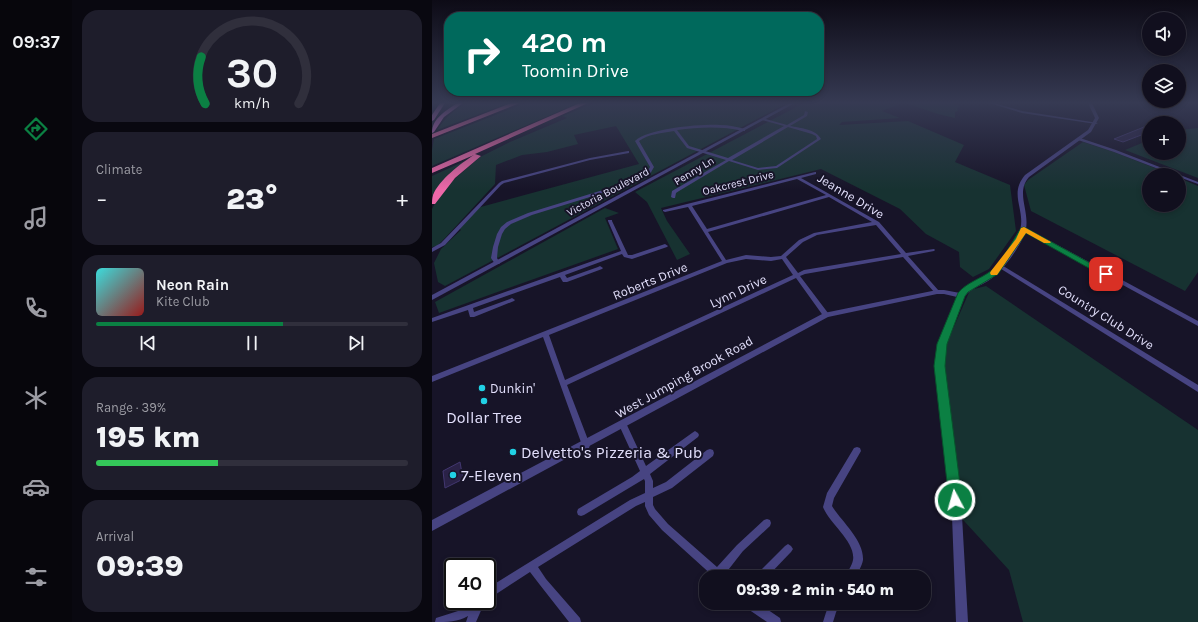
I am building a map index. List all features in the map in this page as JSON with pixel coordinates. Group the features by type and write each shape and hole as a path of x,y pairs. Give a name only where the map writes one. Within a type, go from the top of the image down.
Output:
{"highway":[{"path":"432,136 442,132"},
{"path":"432,171 520,132"},
{"path":"432,202 447,182 466,164 522,132"}],"street":[{"path":"497,263 494,258 494,252 503,228 518,219 605,191 650,172 652,167 637,140 644,136 665,132"},
{"path":"677,132 688,147 758,169 772,169 780,166 819,139 817,135 812,132"},
{"name":"Victoria Boulevard","path":"432,298 740,132"},
{"name":"Penny Ln","path":"673,197 674,192 677,190 778,132"},
{"path":"962,622 957,516 940,366 942,344 961,296 965,290 986,279 1000,266 1024,229 1024,211 1019,190 1021,182 1090,132"},
{"path":"1080,139 1113,149 1198,182"},
{"path":"432,250 443,244 500,184 589,160 628,152"},
{"name":"Oakcrest Drive","path":"665,211 815,173"},
{"name":"Jeanne Drive","path":"797,177 877,223 937,292"},
{"path":"705,230 829,196"},
{"path":"689,205 725,262"},
{"path":"610,220 626,256 629,257 665,246"},
{"path":"826,315 783,257 801,241 816,234 877,223"},
{"path":"1024,229 1198,324"},
{"name":"Lynn Drive","path":"563,384 808,271 932,250"},
{"path":"432,320 623,252"},
{"name":"Roberts Drive","path":"432,379 725,262 746,257 771,259 783,257"},
{"name":"Country Club Drive","path":"1000,266 1198,390"},
{"path":"562,274 565,281 600,268"},
{"name":"West Jumping Brook Road","path":"432,526 826,315 937,292 961,296"},
{"path":"470,306 472,315 512,300"},
{"path":"545,334 586,444"},
{"path":"623,425 649,482 649,506 656,518 713,570"},
{"path":"581,512 645,472 695,435"},
{"path":"854,570 858,561 856,549 852,540 833,518 827,507 830,496 857,451"},
{"path":"496,588 649,495 669,485 710,453"},
{"path":"724,570 740,548 767,523"},
{"path":"767,570 788,549"},
{"path":"532,566 543,582 576,622"},
{"path":"440,622 461,615 469,610"},
{"path":"471,622 477,610"},
{"path":"758,610 769,620"},
{"path":"828,622 832,610"}],"green space":[{"path":"452,132 511,132 432,166 434,139"},
{"path":"534,132 588,132 574,135 578,144 547,152 522,155 496,165 495,184 437,246 432,247 432,209 437,199 451,182 480,157"},
{"path":"620,132 733,132 445,286 438,282 434,263 441,249 461,230 459,228 477,208 639,164"},
{"path":"749,132 934,132 964,145 955,162 1010,185 1016,231 989,269 973,277 960,267 959,252 926,234 900,209 821,169 661,208 667,221 690,254 677,260 647,202 635,192"},
{"path":"1186,132 1198,132 1198,178 1186,173 1186,168 1172,168 1151,160 1186,160"},
{"path":"1083,142 1155,168 1142,168 1142,212 1186,212 1186,181 1198,186 1198,272 1185,291 1031,211 1024,185 1028,180"},
{"path":"1142,143 1142,157 1125,150"},
{"path":"467,160 448,175 432,196 432,176"},
{"path":"605,208 619,213 605,218 618,249 439,313 435,302"},
{"path":"986,286 1198,430 1198,622 1023,622 1009,570 954,510 940,359 970,290"}],"building":[{"path":"1131,132 1142,132 1142,135 1123,142 1114,139"},
{"name":"7-Eleven","path":"460,462 463,479 445,488 443,471"}],"slow traffic":[{"path":"994,273 1019,239 1024,229 1047,242"}],"place":[{"name":"Dunkin'","path":"482,388"},
{"name":"Dollar Tree","path":"484,401"},
{"name":"Delvetto's Pizzeria & Pub","path":"513,452"},
{"name":"7-Eleven","path":"453,475"}],"route":[{"path":"955,500 942,393 940,353 946,331 965,290 986,279 995,272 1019,239 1024,229 1106,274"}]}
